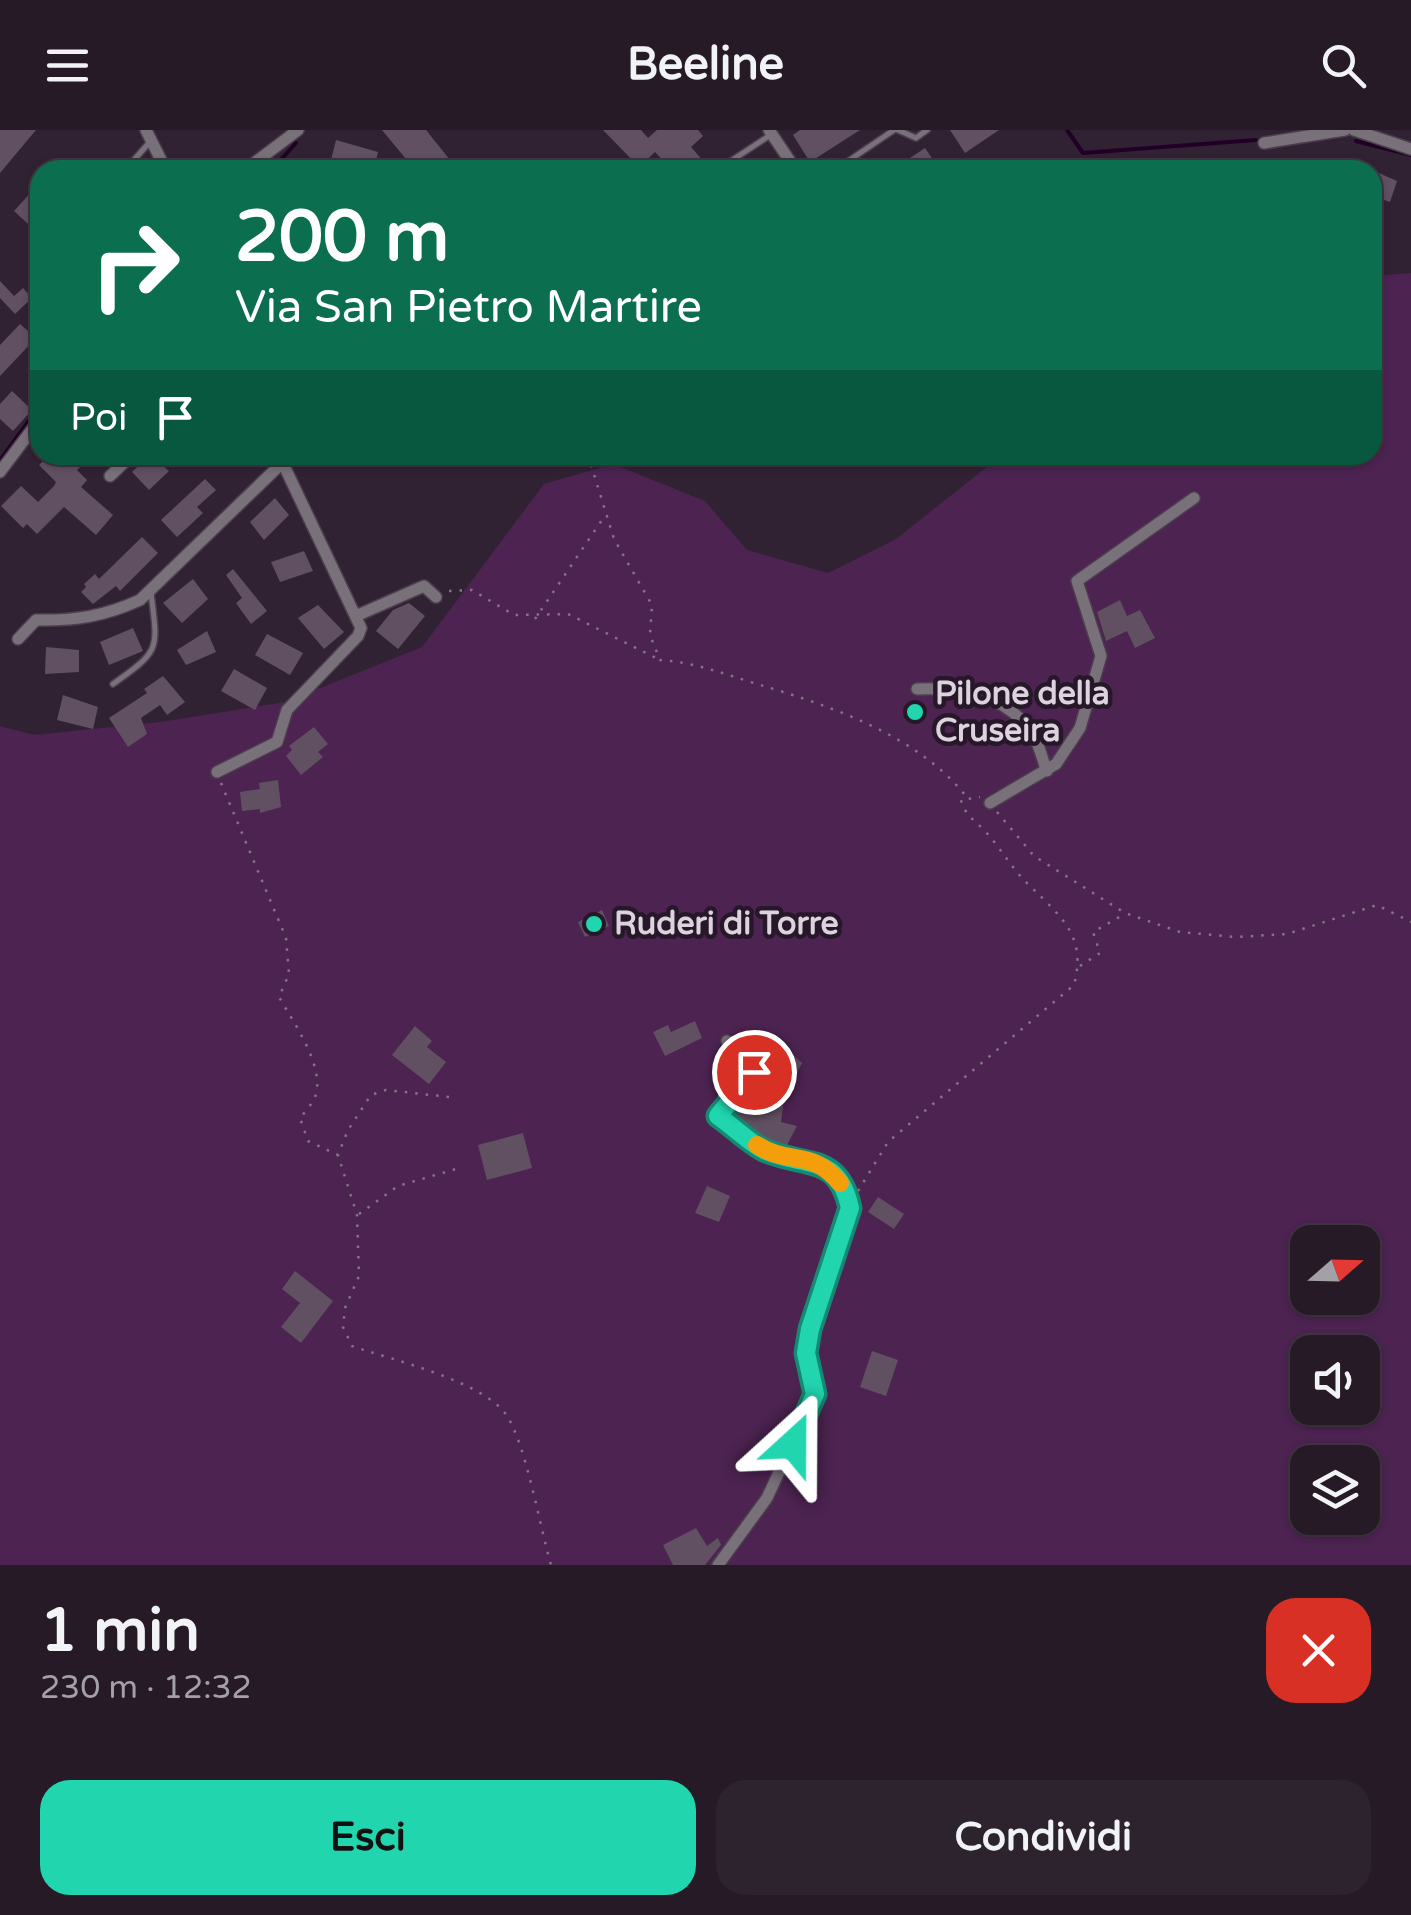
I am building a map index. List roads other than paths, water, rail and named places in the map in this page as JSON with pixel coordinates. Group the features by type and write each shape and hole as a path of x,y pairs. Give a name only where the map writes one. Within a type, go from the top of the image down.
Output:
{"street":[{"path":"259,160 298,130"},
{"path":"1264,144 1345,130"},
{"path":"1354,130 1411,149"},
{"path":"770,132 789,160"},
{"path":"149,136 161,160"},
{"path":"0,472 30,433"},
{"path":"110,476 122,465"},
{"path":"18,639 36,620 76,621 111,613 140,600 274,465"},
{"path":"217,772 277,742 287,710 358,636 358,616 283,465"},
{"path":"990,803 1056,764 1080,728 1101,656 1077,581 1194,498"},
{"path":"358,616 424,586 436,597"},
{"path":"917,688 955,687 992,697 1032,733 1047,770"},
{"path":"718,1565 767,1498 815,1394 806,1353 810,1329 850,1208 846,1190 816,1160 761,1149 718,1116 754,1072 727,1041"}],"lane":[{"path":"850,160 896,130 916,138 928,130"},
{"path":"731,160 770,132"},
{"path":"131,160 149,136"},
{"path":"113,684 154,650 151,590"}],"waterway":[{"path":"1067,130 1083,153 1256,140"},
{"path":"1356,141 1411,155"},
{"path":"281,160 296,143"},
{"path":"0,460 30,420"}],"place":[{"name":"Pilone della Cruseira","path":"915,712"},
{"name":"Ruderi di Torre","path":"594,924"}]}
